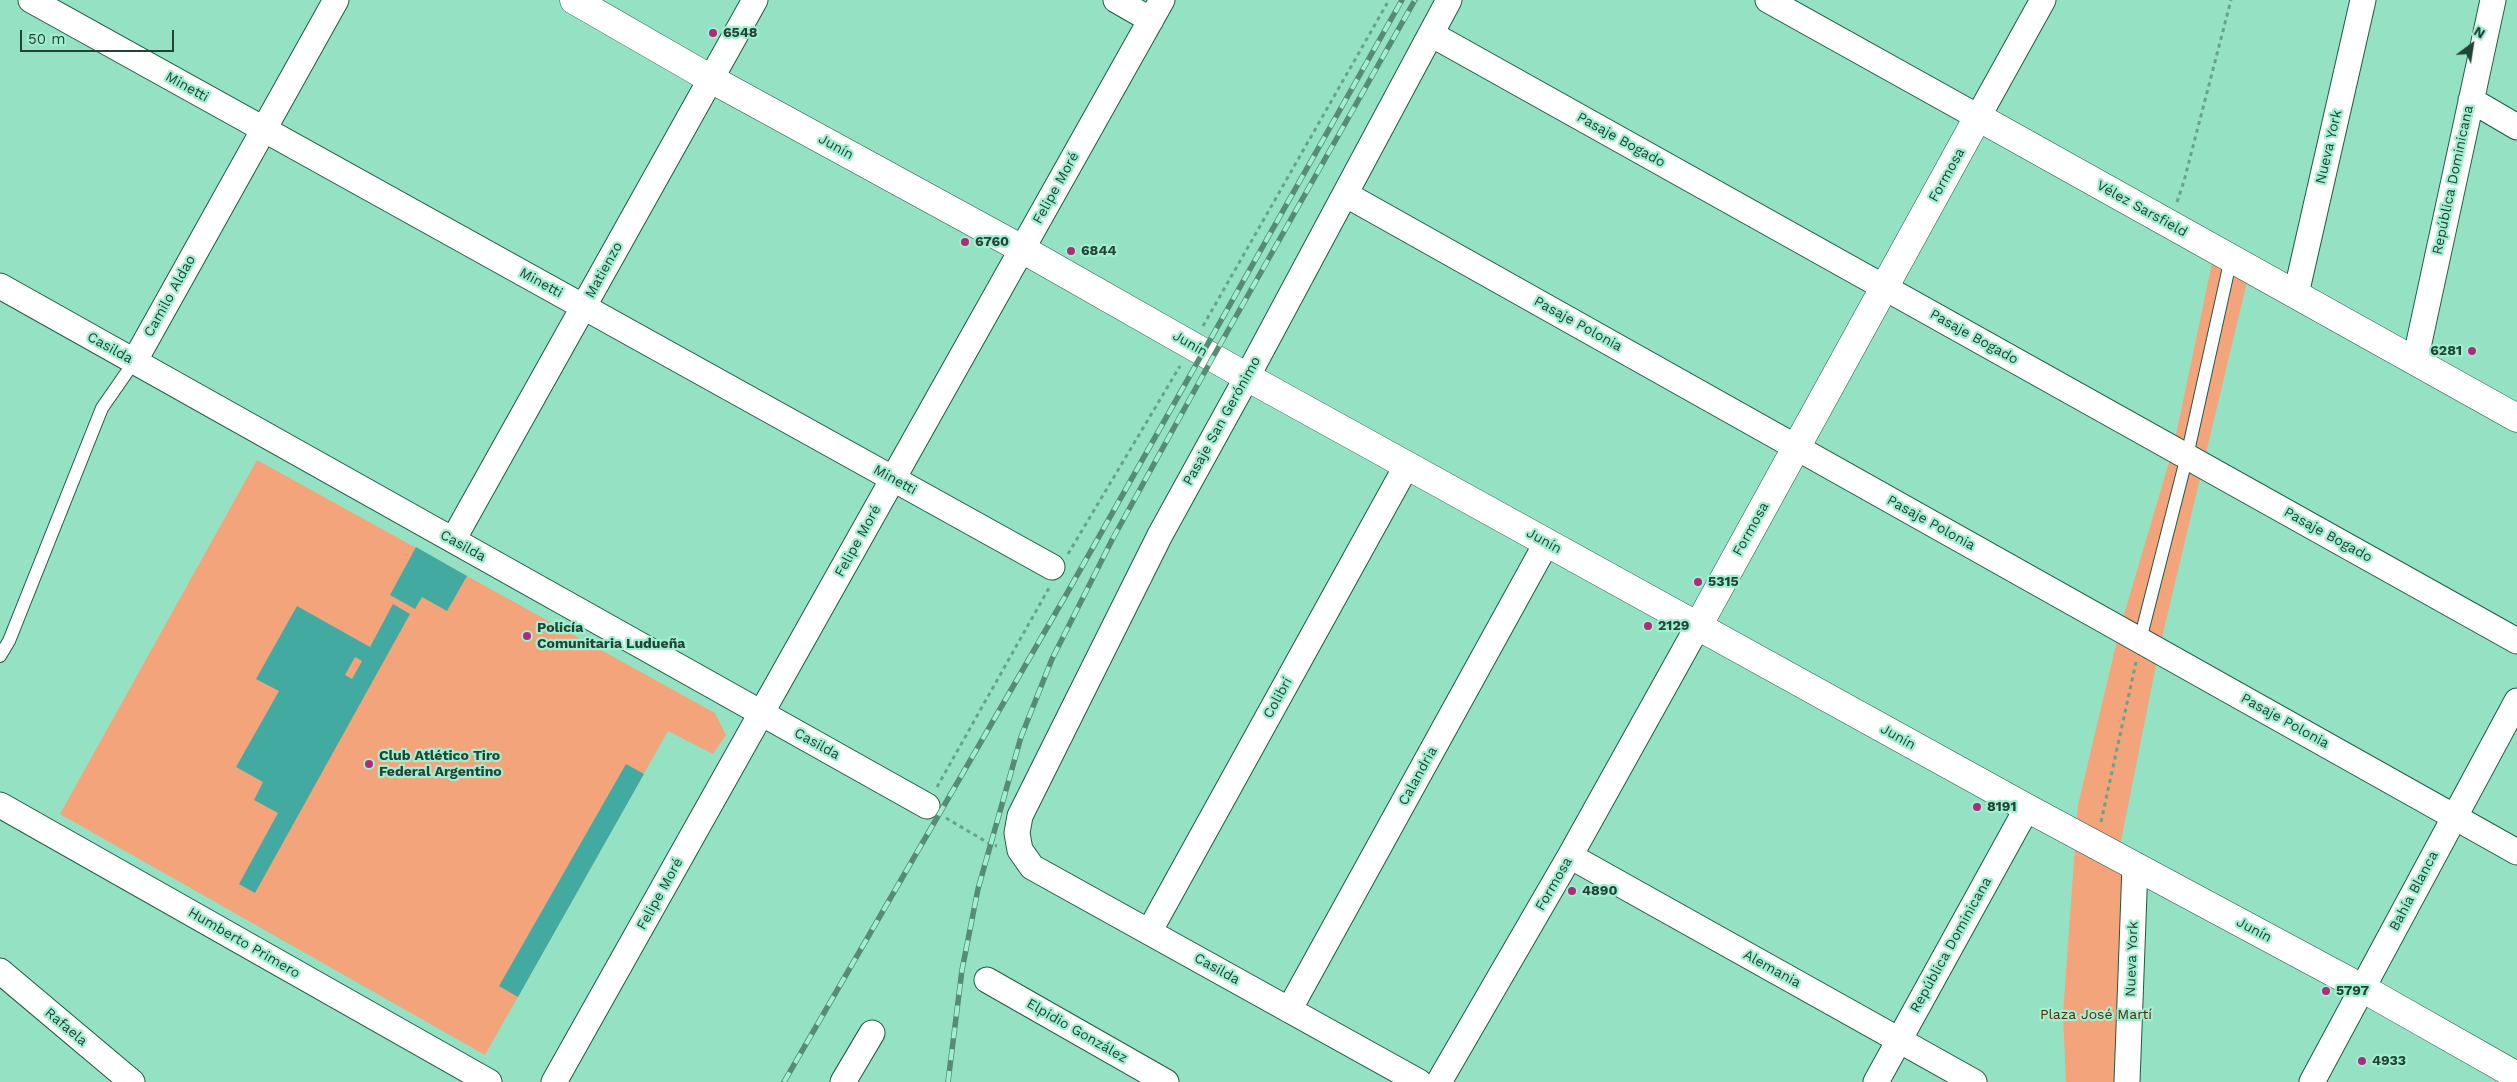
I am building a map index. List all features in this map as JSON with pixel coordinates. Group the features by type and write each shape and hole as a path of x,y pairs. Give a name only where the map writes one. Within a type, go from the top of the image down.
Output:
{"main road":[{"name":"Junín","path":"574,0 711,79 1022,249 1247,377 2027,808 2362,988 2517,1076"},
{"name":"Vélez Sarsfield","path":"1978,117 2517,418"},
{"name":"Formosa","path":"1698,626 1978,117"}],"street":[{"name":"Minetti","path":"31,0 583,306 1055,571"},
{"name":"Camilo Aldao","path":"134,362 336,0"},
{"name":"Matienzo","path":"453,540 755,0"},
{"path":"1116,0 1156,10"},
{"name":"Pasaje San Gerónimo","path":"1020,850 1017,833 1020,816 1160,535 1449,0"},
{"name":"Vélez Sarsfield","path":"1768,0 1978,117"},
{"name":"Formosa","path":"1978,117 2043,0"},
{"name":"Nueva York","path":"2296,294 2363,0"},
{"name":"República Dominicana","path":"2415,361 2493,0"},
{"name":"Felipe Moré","path":"554,1082 1156,10"},
{"name":"Pasaje Bogado","path":"1431,34 2517,640"},
{"path":"2471,100 2517,127"},
{"name":"Pasaje Polonia","path":"1345,194 2517,852"},
{"name":"Casilda","path":"0,286 927,806"},
{"name":"Colibrí","path":"1149,932 1407,465"},
{"name":"Calandria","path":"1289,1010 1547,542"},
{"name":"Formosa","path":"1439,1082 1570,856 1698,626"},
{"name":"Bahía Blanca","path":"2312,1082 2517,700"},
{"name":"Humberto Primero","path":"0,805 489,1082"},
{"name":"República Dominicana","path":"1876,1082 2027,808"},
{"name":"Casilda","path":"1020,850 1032,867 1419,1082"},
{"name":"Alemania","path":"1570,856 1974,1082"},
{"name":"Nueva York","path":"2127,1082 2135,866"},
{"name":"Rafaela","path":"0,971 132,1082"},
{"name":"Elpidio González","path":"987,980 1166,1082"},
{"path":"843,1082 872,1033"}],"lane":[{"path":"2140,640 2187,456 2231,258"},
{"name":"Camilo Aldao","path":"0,656 9,641 102,408 134,362"}],"path":[{"path":"1020,850 990,844 927,806 1055,571 1192,345 1389,0"},
{"path":"2169,224 2184,181 2231,0"},
{"path":"2096,844 2140,640"}],"green space":[{"name":"Plaza José Martí","path":"2215,249 2250,269 2159,650 2118,856 2135,866 2127,1082 2066,1082 2063,1015 2078,805 2120,628 2173,449"},
{"name":"Club Atlético Tiro Federal Argentino","path":"257,460 715,713 726,735 713,754 668,731 485,1055 60,814"}],"building":[{"path":"416,547 467,576 447,611 422,597 415,609 390,595"},
{"path":"393,604 410,614 255,893 239,884 278,813 254,800 263,782 236,767 279,691 256,679 297,606 370,647","holes":["355,657 362,661 352,679 345,675"]},
{"path":"626,764 644,774 518,997 499,986"}],"railway":[{"path":"784,1082 1066,595 1402,0"},
{"path":"948,1082 962,970 978,889 1021,737 1052,659 1112,540 1415,0"}],"place":[{"name":"6548","path":"713,33"},
{"name":"6760","path":"965,242"},
{"name":"6844","path":"1071,251"},
{"name":"6281","path":"2472,351"},
{"name":"5315","path":"1698,582"},
{"name":"2129","path":"1648,626"},
{"name":"Policía Comunitaria Ludueña","path":"527,636"},
{"name":"Club Atlético Tiro Federal Argentino","path":"369,764"},
{"name":"8191","path":"1977,807"},
{"name":"4890","path":"1572,891"},
{"name":"5797","path":"2326,991"},
{"name":"4933","path":"2362,1061"}]}
